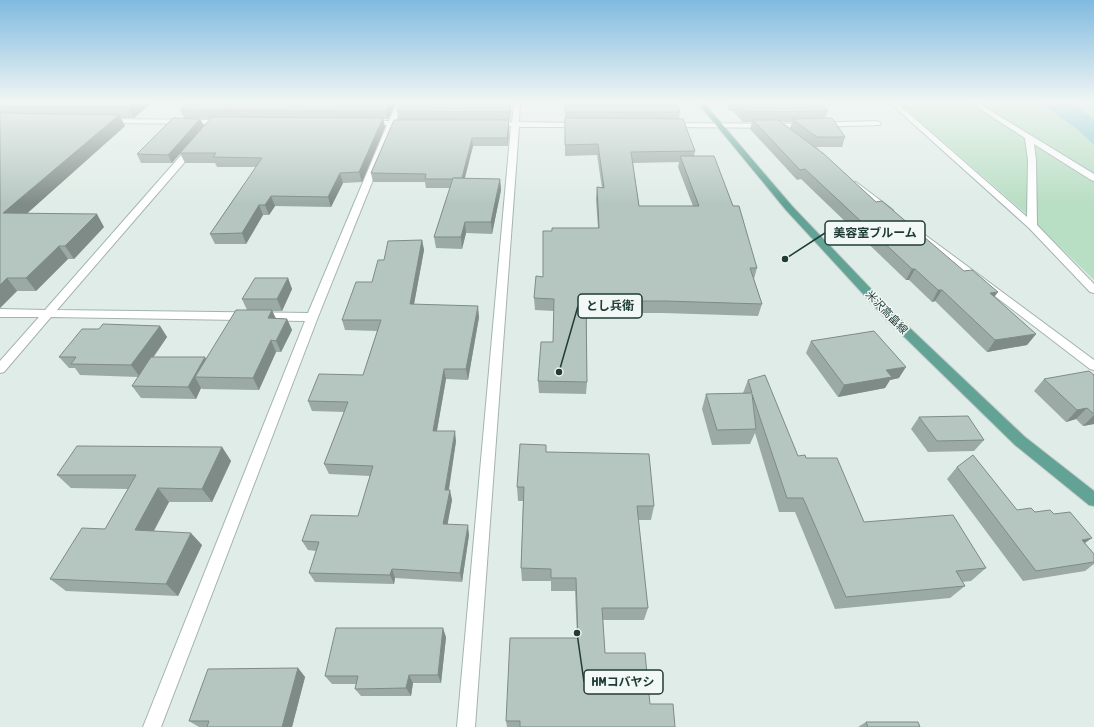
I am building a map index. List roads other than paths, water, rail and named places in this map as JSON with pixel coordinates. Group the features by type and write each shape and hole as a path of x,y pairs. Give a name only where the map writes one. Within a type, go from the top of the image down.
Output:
{"main road":[{"name":"米沢高畠線","path":"728,137 789,208 891,316 1020,441 1094,500"}],"street":[{"path":"0,369 201,137"},
{"path":"152,727 312,317 384,137"},
{"path":"466,727 514,137"},
{"path":"932,137 1032,226 1094,290"},
{"path":"1029,137 1032,160 1032,226"},
{"path":"1029,137 1094,178"},
{"path":"846,178 896,216"},
{"path":"914,230 1094,366"},
{"path":"0,313 312,317"}],"water":[{"path":"1085,137 1094,137 1094,145"}],"place":[{"name":"美容室ブルーム","path":"785,259"},
{"name":"とし兵衛","path":"559,372"},
{"name":"HMコバヤシ","path":"577,633"}]}
